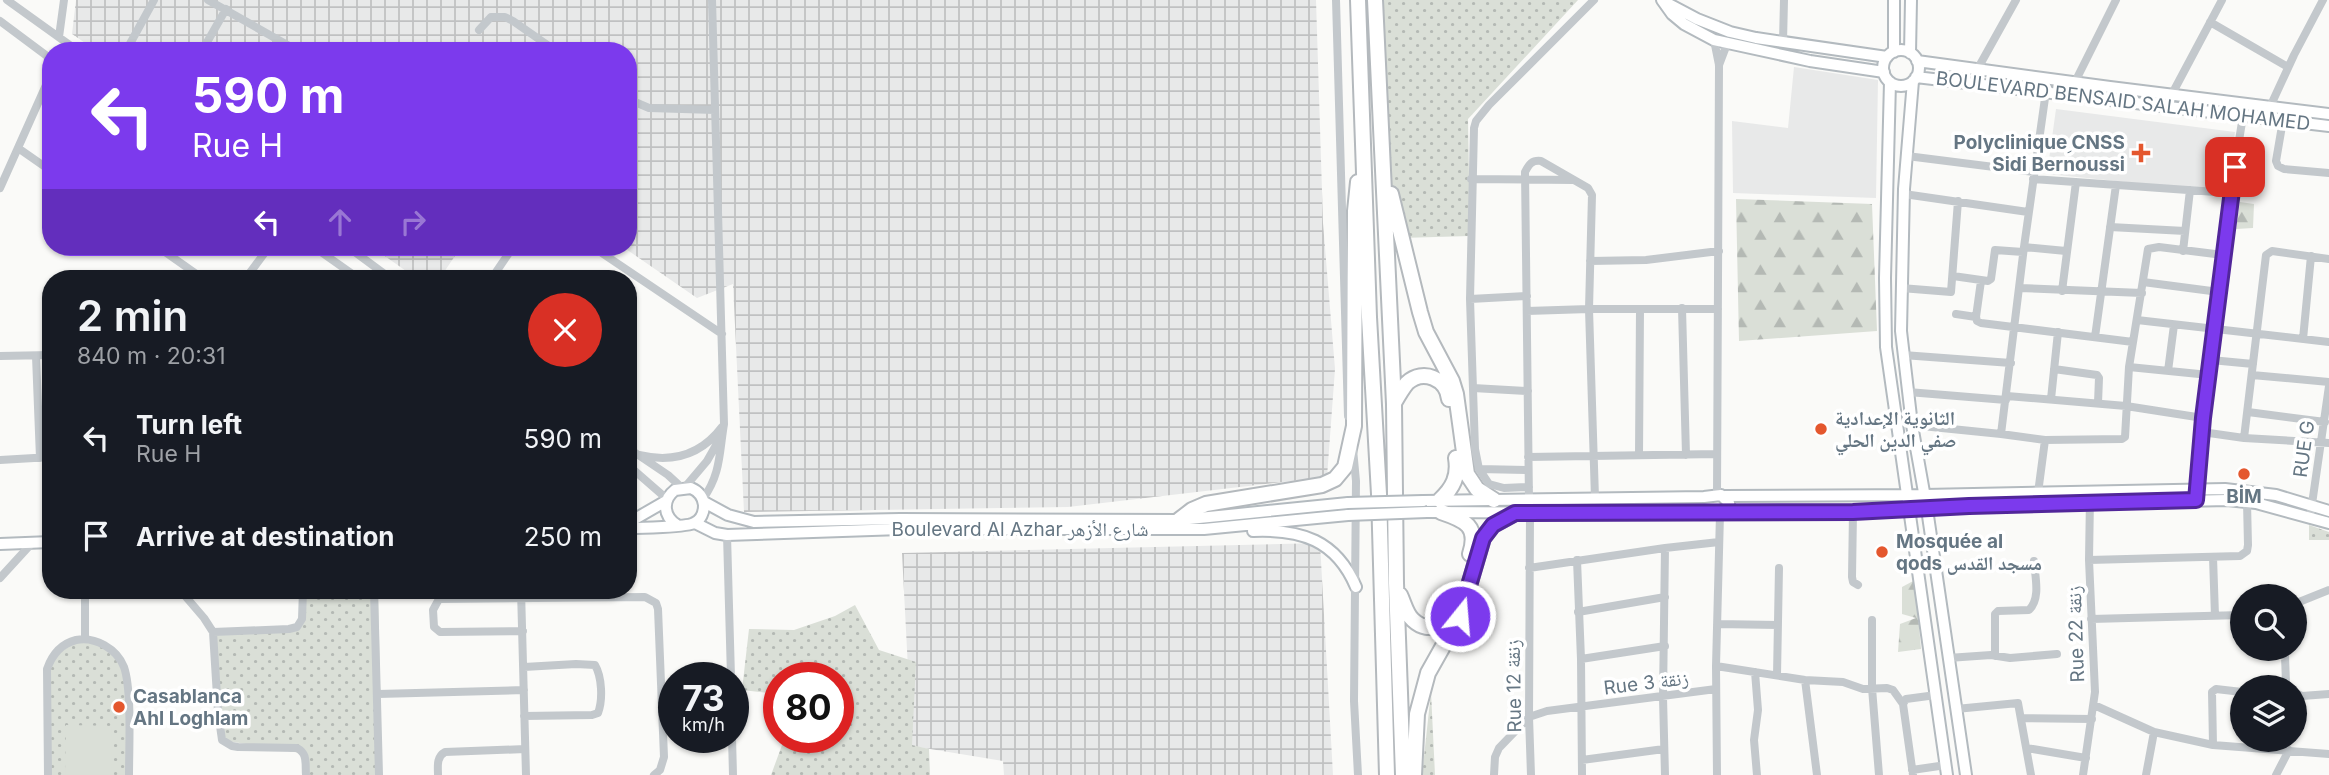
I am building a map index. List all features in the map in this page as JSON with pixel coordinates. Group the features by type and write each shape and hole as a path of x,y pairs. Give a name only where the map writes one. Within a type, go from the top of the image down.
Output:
{"highway":[{"path":"1358,0 1387,775"},
{"path":"1375,0 1394,404 1396,583 1403,775"},
{"path":"1377,43 1392,197 1420,312 1426,332 1456,394 1467,474 1494,506"},
{"path":"1179,520 1206,504 1322,485 1339,475 1345,467 1352,442 1355,414 1355,211 1364,150"},
{"path":"1394,404 1408,382 1417,377 1436,378 1449,392 1457,466 1453,485 1433,506 1464,521 1473,533 1473,545 1451,616 1443,624 1432,627 1421,625 1412,619 1396,583"},
{"path":"1414,775 1417,714 1428,673 1460,616 1483,538 1493,525 1522,513"}],"main road":[{"path":"1662,0 1697,19 1730,32 1783,42 1891,55 1902,51 1914,57"},
{"path":"1662,0 1684,24 1714,40 1887,77 1901,86 1914,79"},
{"path":"1894,0 1887,77 1885,335 1946,770"},
{"path":"1912,0 1914,57 1919,69 1914,79 1904,194 1901,288 1903,355 1966,775"},
{"path":"1714,40 1717,27"},
{"path":"1727,44 1730,32"},
{"name":"BOULEVARD BENSAID SALAH MOHAMED","path":"1914,57 1977,69 2329,114"},
{"name":"BOULEVARD BENSAID SALAH MOHAMED","path":"1914,79 2329,126"},
{"path":"637,519 683,487 696,491 703,501 703,514 695,523 683,526 637,525"},
{"path":"1494,506 1522,513 1853,512 2025,504 2090,504 2251,491 2329,510"},
{"path":"1348,509 1494,506 1529,500 1595,498 2090,492 2196,494 2247,502 2329,523"},
{"path":"1719,496 1710,501 1719,513"},
{"path":"1719,496 1729,503 1719,513"},
{"path":"666,500 669,518 677,525"},
{"name":"Boulevard Al Azhar شارع الأزهر","path":"703,501 728,515 754,522 914,519 1179,520 1348,509"},
{"name":"Boulevard Al Azhar شارع الأزهر","path":"695,523 715,533 727,535 901,529 1205,529 1348,509"},
{"path":"1153,528 1188,533 1282,530 1304,535 1323,545 1340,559 1356,587"},
{"path":"0,544 42,542"}],"street":[{"path":"7,0 66,42"},
{"path":"59,37 64,0"},
{"path":"131,42 154,0"},
{"path":"208,0 283,42"},
{"path":"703,501 715,481 723,427 712,0"},
{"path":"1336,0 1346,292 1346,394 1356,481 1354,701 1358,775"},
{"path":"1529,487 1503,488 1491,485 1479,469 1475,449 1470,299 1474,128 1476,121 1489,105 1594,0"},
{"path":"1783,42 1784,0"},
{"path":"1977,69 2016,0"},
{"path":"2075,82 2116,0"},
{"path":"2172,94 2222,0"},
{"path":"2270,107 2323,0"},
{"path":"207,42 226,9"},
{"path":"479,30 491,18 505,17 542,42"},
{"path":"0,21 42,52"},
{"path":"2210,22 2288,66"},
{"path":"1714,40 1719,65 1719,496"},
{"path":"1719,65 1727,44"},
{"path":"2001,434 2023,249 2046,92"},
{"path":"0,188 42,94"},
{"path":"637,103 649,108 715,110"},
{"path":"2196,494 2222,255 2244,116"},
{"path":"2283,120 2276,161 2278,166 2284,169 2329,173"},
{"path":"18,148 42,165"},
{"path":"1907,156 2076,182 2230,193"},
{"path":"1529,500 1525,172 1529,165 1537,160 1588,188 1592,195 1589,309 1595,498"},
{"path":"1471,179 1574,180"},
{"path":"2062,291 2076,182"},
{"path":"2095,337 2116,185"},
{"path":"2183,251 2190,190"},
{"path":"1904,194 2028,212"},
{"path":"1901,288 1951,292 1958,201"},
{"path":"2110,227 2185,232"},
{"path":"1912,425 2045,440 2122,439 2127,433 2129,367 2148,249 2159,247 2222,255"},
{"path":"1953,276 1989,281 1995,250 2066,251"},
{"path":"1590,261 1646,260 1719,251"},
{"path":"2244,438 2267,253 2272,251 2329,259"},
{"path":"171,256 191,270"},
{"path":"327,256 347,270"},
{"path":"360,256 379,270"},
{"path":"606,256 627,270"},
{"path":"2303,339 2311,256"},
{"path":"637,277 722,334"},
{"path":"1981,281 1976,317 1981,323 2133,342"},
{"path":"2143,282 2219,292"},
{"path":"2019,288 2141,293"},
{"path":"1470,299 1527,296"},
{"path":"1682,308 1686,455"},
{"path":"1639,455 1640,309"},
{"path":"1527,311 1718,309"},
{"path":"1956,314 1976,317"},
{"path":"2137,320 2329,342"},
{"path":"2168,371 2174,325"},
{"path":"2051,399 2057,332"},
{"path":"1903,355 2011,363"},
{"path":"0,356 42,356"},
{"path":"0,460 40,458 36,356"},
{"path":"2211,360 2253,364"},
{"path":"2129,367 2208,376"},
{"path":"2054,369 2097,375 2098,403"},
{"path":"2252,375 2329,384"},
{"name":"RUE G","path":"2310,517 2326,443 2329,384"},
{"path":"1473,388 1528,391"},
{"path":"1908,392 2098,403 2203,418"},
{"path":"2248,412 2325,422"},
{"path":"639,455 654,459 671,459 687,455 702,448 723,427"},
{"path":"639,455 683,487 707,461 723,427"},
{"path":"2202,432 2244,438 2326,443"},
{"path":"2038,493 2045,440"},
{"path":"1528,457 1717,454"},
{"path":"1479,469 1528,470"},
{"path":"637,473 666,500"},
{"name":"Rue 22 زنقة","path":"2083,775 2094,705 2089,560 2090,492"},
{"path":"2089,560 2240,556 2246,551 2247,502"},
{"path":"1853,512 1852,577 1853,582 1858,585"},
{"name":"Rue 12 زنقة","path":"1522,513 1529,568 1531,775"},
{"path":"1717,775 1719,513"},
{"path":"727,535 731,662"},
{"path":"1529,568 1719,542"},
{"path":"0,578 32,543"},
{"path":"1665,548 1665,775"},
{"path":"2213,557 2215,616"},
{"path":"1577,560 1582,775"},
{"path":"1995,656 1995,614 1998,611 2029,610 2033,607 2036,598 2034,561"},
{"path":"1777,675 1779,568"},
{"path":"2307,599 2329,590"},
{"path":"637,597 645,597 656,603 658,609 664,757 660,770 654,775"},
{"path":"1578,612 1665,597"},
{"path":"85,599 85,639"},
{"path":"188,599 213,632 222,740 238,747 297,748 306,756 306,775"},
{"path":"213,632 289,629 302,620 303,599"},
{"path":"374,599 379,775"},
{"path":"523,631 440,632 434,627 435,606 439,599 563,599"},
{"path":"522,600 526,775"},
{"path":"2091,620 2230,615"},
{"path":"1872,620 1872,688 1879,775"},
{"path":"1717,624 1778,625"},
{"path":"48,775 47,669 51,658 65,644 85,639 108,647 123,666 128,709 129,775"},
{"path":"1581,659 1665,646"},
{"path":"1948,658 2010,658 2057,654"},
{"path":"524,667 576,663 595,665 600,706 598,713 592,715 524,716"},
{"path":"1716,666 1805,680 1843,682 1863,689 1893,690 1903,704 1912,772 1946,770"},
{"path":"1755,672 1758,710 1754,740 1757,775"},
{"path":"1805,680 1817,775"},
{"path":"2213,745 2212,692 2216,689 2230,691"},
{"path":"378,694 524,690"},
{"name":"Rue 3 زنقة","path":"1529,717 1547,711 1716,690"},
{"path":"2307,696 2329,694"},
{"path":"1903,704 1906,699 1936,695"},
{"path":"1956,709 2018,702 2031,775"},
{"path":"2094,705 2154,732 2230,746"},
{"path":"1494,775 1495,757 1499,748 1529,717"},
{"path":"2022,718 2092,719"},
{"path":"2146,775 2154,732"},
{"path":"2027,748 2086,758"},
{"path":"438,775 439,756 445,752 525,749"},
{"path":"1582,760 1664,749"},
{"path":"2276,775 2288,752"},
{"path":"2307,752 2329,754"},
{"path":"732,753 733,775"}],"shaded area":[{"path":"76,0 1316,0 1323,223 1335,369 1327,477 1068,507 744,512 733,284 697,298 636,256 637,42 84,42 72,34"},
{"path":"1794,67 1878,80 1876,198 1733,193 1732,121 1788,128"},
{"name":"Polyclinique ِCNSS Sidi Bernoussi","path":"2056,109 2235,132 2226,192 2047,174"},
{"path":"385,256 455,256 445,270 405,270"},
{"path":"1320,543 1333,775 1004,775 1003,761 912,746 902,553"}],"green space":[{"path":"1375,0 1578,0 1468,119 1470,236 1401,238 1392,197"},
{"path":"1736,199 1872,204 1877,331 1739,341"},
{"path":"2240,202 2254,204 2253,228 2236,229"},
{"path":"2309,525 2329,532 2329,540 2309,540"},
{"path":"1915,580 1921,649 1898,652 1900,624 1916,618 1902,614 1902,587"},
{"path":"304,599 378,599 382,775 309,775 306,754 222,740 213,632 303,625"},
{"path":"855,605 879,650 916,662 912,745 929,749 930,775 771,775 779,753 854,753 854,662 763,662 763,692 749,691 749,662 745,662 749,629 794,630 835,616"},
{"path":"86,637 107,645 122,663 126,684 129,775 47,775 45,676 53,656"},
{"path":"1431,692 1435,775 1422,775"},
{"path":"66,725 112,726 111,775 65,775"}],"place":[{"name":"Polyclinique ِCNSS Sidi Bernoussi","path":"2141,153"},
{"name":"الثانوية الإعدادية صفي الدين الحلي","path":"1821,429"},
{"name":"BİM","path":"2244,474"},
{"name":"Mosquée al qods مسجد القدس","path":"1882,552"},
{"name":"Casablanca Ahl Loghlam","path":"119,707"}],"route":[{"path":"1460,616 1483,538 1499,520 1515,513 1853,512 2196,500 2222,255 2235,167"}]}
